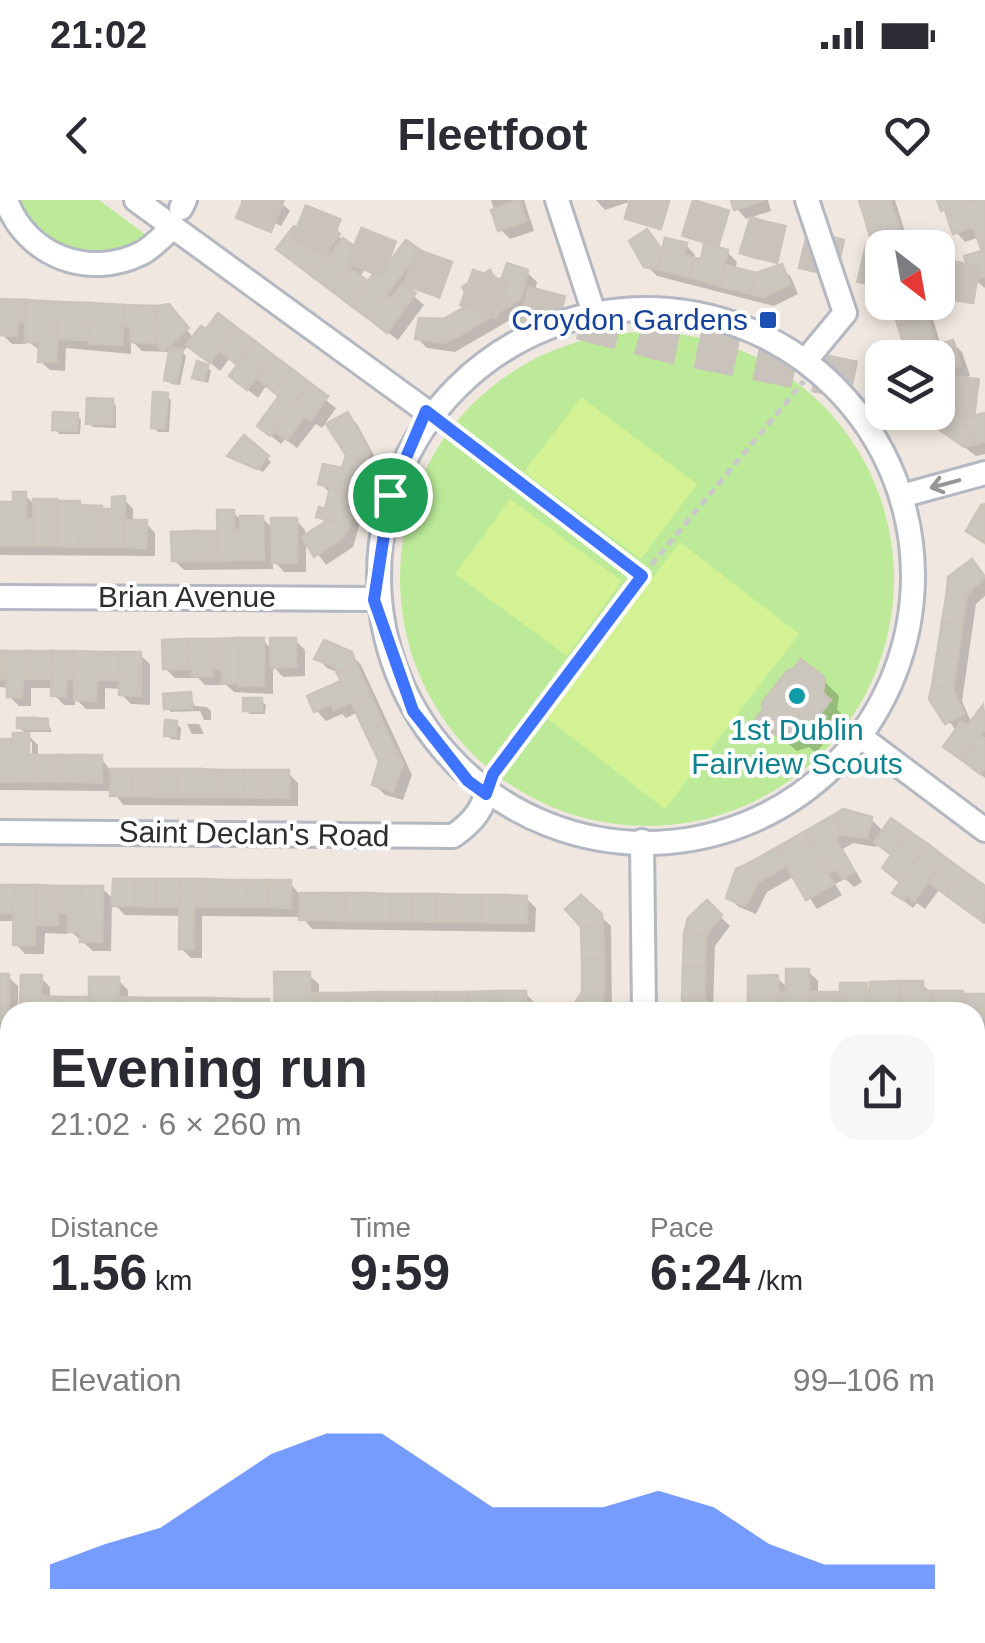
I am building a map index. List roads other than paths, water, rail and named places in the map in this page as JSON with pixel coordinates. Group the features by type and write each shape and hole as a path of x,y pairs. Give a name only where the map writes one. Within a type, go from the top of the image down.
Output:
{"street":[{"path":"136,200 180,212 426,411"},
{"path":"557,200 592,307"},
{"path":"807,200 845,313 810,363"},
{"path":"6,217 38,247 72,262 109,264 144,252 180,212"},
{"path":"592,307 692,313 762,333 810,363 837,388 872,434 905,495 914,557 910,622 898,667 861,737 793,799 736,828 694,837 642,841 583,838 547,825 486,794 468,781 413,711 374,600 390,495 426,411 522,343 592,307"},
{"path":"905,495 985,473"},
{"name":"Brian Avenue","path":"0,597 374,600"},
{"path":"861,737 985,830"},
{"name":"Saint Declan's Road","path":"0,832 453,836 468,826 486,794"},
{"path":"642,841 644,1002"}],"tunnel":[{"path":"242,200 496,298 670,343 865,383"},
{"path":"629,200 758,239 865,264"},
{"path":"955,281 985,286"},
{"path":"955,395 985,399"}],"place":[{"name":"Croydon Gardens","path":"768,320"},
{"name":"1st Dublin Fairview Scouts","path":"797,696"}]}
